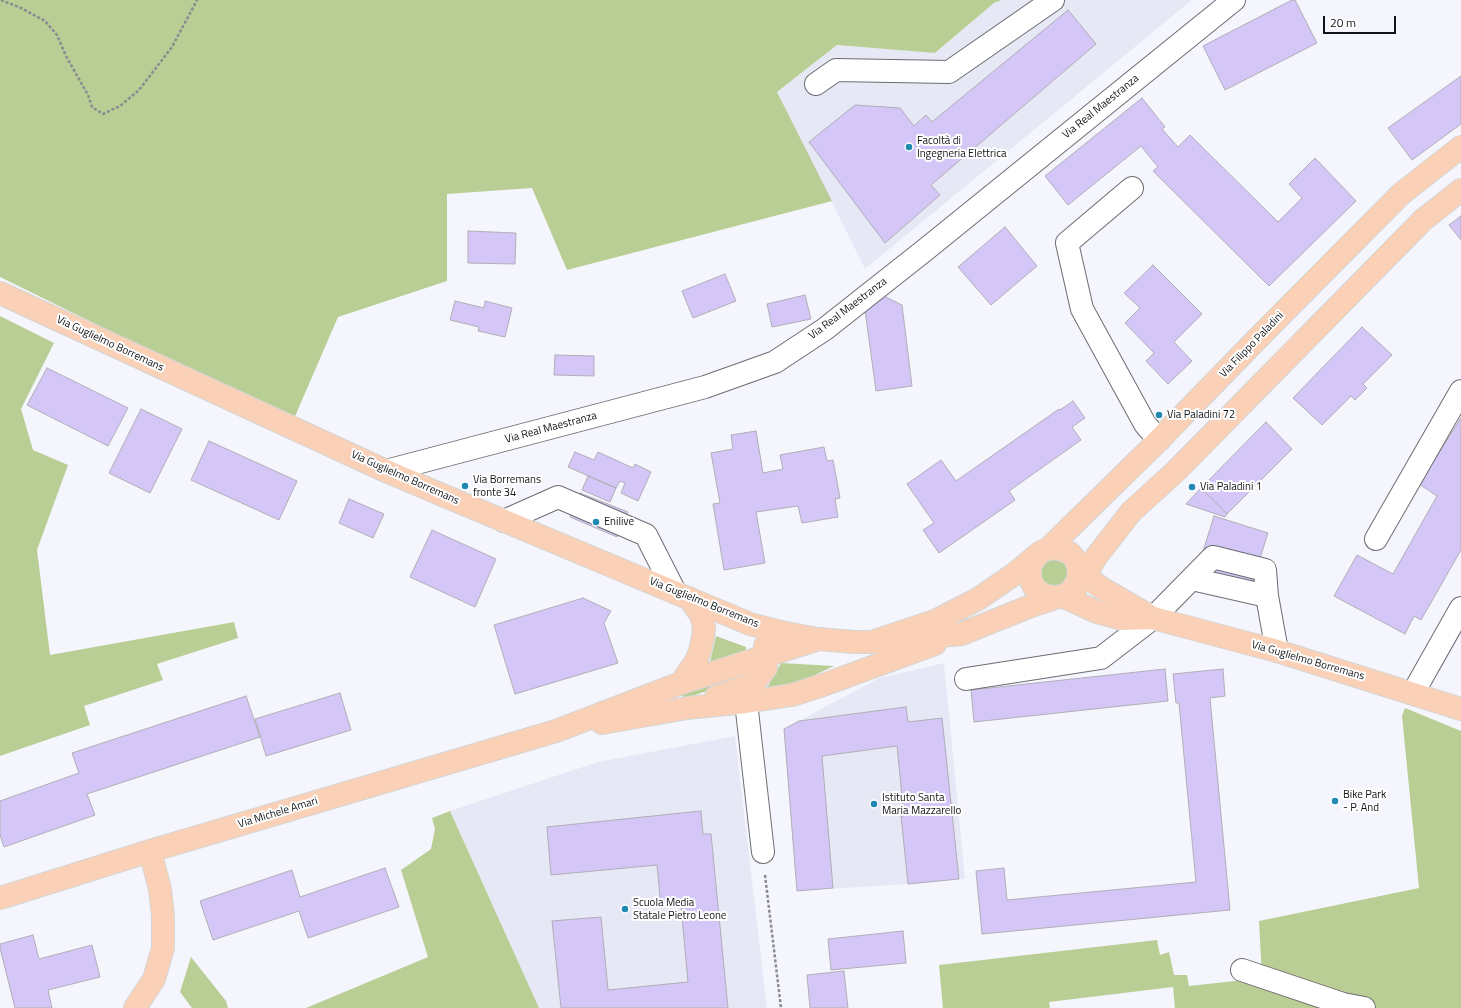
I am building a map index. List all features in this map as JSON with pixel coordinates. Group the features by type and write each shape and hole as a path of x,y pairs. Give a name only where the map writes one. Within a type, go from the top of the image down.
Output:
{"main road":[{"name":"Via Filippo Paladini","path":"872,642 935,621 978,599 1013,576 1042,553 1159,440 1401,194 1461,147"},
{"path":"556,731 687,708 746,702 792,695 961,634 1070,586 1096,557 1131,512 1176,471 1423,220 1461,190"},
{"name":"Via Guglielmo Borremans","path":"0,293 386,470 750,624 819,639 872,642"},
{"path":"1070,586 1078,566 1070,553 1056,548 1042,553 1031,564 1030,579 1034,587 1046,596 1070,586 1123,602 1153,618"},
{"path":"1070,586 1098,612 1122,619 1153,618"},
{"path":"681,683 696,661 700,651 704,627 701,615 682,595"},
{"name":"Via Guglielmo Borremans","path":"1153,618 1277,651 1461,708"},
{"path":"687,708 754,683 766,668 767,656 765,642 750,624"},
{"path":"872,642 961,634"},
{"path":"556,731 681,683 819,639"},
{"name":"Via Michele Amari","path":"0,898 150,851 556,731"},
{"path":"135,1008 154,979 163,948 163,916 150,851"}],"street":[{"path":"816,84 836,70 949,72 1053,0"},
{"name":"Via Real Maestranza","path":"386,470 705,387 775,362 825,329 913,260 1220,4"},
{"path":"1132,188 1067,242 1082,309 1145,424 1159,440"},
{"path":"1376,539 1461,391"},
{"path":"504,521 558,497 646,535 682,595"},
{"path":"966,679 1100,658 1153,618 1213,557 1265,570 1267,596 1277,651"},
{"path":"1413,693 1461,608"},
{"path":"746,702 763,852"},
{"path":"1242,970 1343,1004 1364,1008"}],"path":[{"path":"1,0 21,8 45,21 58,35 66,56 88,95 92,107 103,114 120,106 139,90 172,47 197,0"},
{"path":"763,852 780,1008"}],"shaded area":[{"name":"Facoltà di Ingegneria Elettrica","path":"1001,0 1192,0 865,269 777,92 837,45 936,53 994,3"},
{"name":"Istituto Santa Maria Mazzarello","path":"944,663 965,879 797,891 784,729 879,678"},
{"name":"Scuola Media Statale Pietro Leone","path":"735,736 767,1008 539,1008 450,811 598,762"}],"green space":[{"path":"0,0 1001,0 994,3 935,53 837,45 777,92 832,201 567,270 532,188 447,194 447,281 338,317 293,421 0,277"},
{"path":"0,316 54,343 21,409 33,450 68,465 37,550 50,655 234,622 238,638 157,664 163,680 84,706 90,725 0,756"},
{"path":"1054,559 1064,563 1068,573 1064,583 1054,587 1044,583 1040,573 1044,563"},
{"path":"716,636 746,647 746,652 710,662"},
{"path":"781,663 834,666 802,681 767,688"},
{"path":"740,674 739,680 686,698 680,695"},
{"path":"1405,708 1461,731 1461,1008 1175,1008 1173,987 1049,1002 1050,1008 943,1008 939,965 1157,940 1160,955 1169,952 1174,975 1187,975 1189,986 1262,978 1259,921 1419,888 1402,716"},
{"path":"450,811 539,1008 306,1008 428,957 401,870 431,849 435,829 432,818"},
{"path":"191,957 226,1001 228,1008 192,1008 180,992"}],"building":[{"path":"1292,0 1295,0 1317,43 1225,90 1203,46"},
{"path":"1068,10 1096,44 931,185 940,195 885,243 809,142 855,105 900,108 914,126 926,115 932,122"},
{"path":"1461,76 1461,124 1412,160 1388,128"},
{"path":"1142,98 1165,127 1162,129 1178,147 1190,135 1278,222 1302,198 1289,184 1315,158 1356,201 1269,286 1153,171 1158,167 1141,146 1068,205 1045,176"},
{"path":"1461,216 1461,240 1449,225"},
{"path":"1005,227 1037,266 991,305 958,267"},
{"path":"468,231 516,233 515,264 468,263"},
{"path":"1153,265 1202,314 1174,342 1192,361 1168,384 1146,361 1154,353 1125,323 1140,308 1124,293"},
{"path":"725,274 736,301 693,318 682,291"},
{"path":"805,295 811,319 772,327 767,304"},
{"path":"882,295 902,305 912,386 876,391 865,310"},
{"path":"455,301 484,308 485,301 512,308 505,337 478,331 479,327 450,320"},
{"path":"1362,327 1392,355 1363,384 1367,388 1355,400 1351,396 1322,425 1293,398"},
{"path":"555,355 594,356 594,376 554,375"},
{"path":"47,368 128,408 108,446 27,405"},
{"path":"1073,401 1085,418 1072,427 1081,440 1009,491 1015,500 939,553 923,530 934,523 907,484 941,460 956,481 1059,409 1060,410"},
{"path":"141,409 182,429 150,493 109,473"},
{"path":"1461,418 1461,550 1421,620 1414,616 1405,634 1334,596 1357,555 1393,574 1437,496 1419,484"},
{"path":"1266,422 1292,449 1227,514 1201,488"},
{"path":"756,431 763,473 783,469 780,455 824,447 827,461 833,460 840,498 835,499 838,517 802,523 798,506 756,512 765,563 724,570 713,504 720,503 711,453 733,449 731,435"},
{"path":"209,441 297,481 279,520 191,480"},
{"path":"575,452 594,460 598,452 633,468 635,464 651,472 638,501 621,493 625,483 620,481 616,488 568,467"},
{"path":"588,476 616,488 610,502 582,490"},
{"path":"1201,488 1227,514 1225,517 1186,504"},
{"path":"580,493 628,512 617,537 570,517"},
{"path":"349,499 384,514 373,538 339,523"},
{"path":"1214,516 1268,533 1251,587 1197,571"},
{"path":"432,530 496,559 475,607 410,577"},
{"path":"583,598 611,611 604,623 618,663 515,694 494,625"},
{"path":"1165,669 1168,701 974,722 971,690"},
{"path":"1223,669 1225,696 1210,698 1230,910 982,934 976,871 1004,868 1007,900 1196,882 1179,703 1176,703 1173,674"},
{"path":"340,693 351,730 266,756 255,719"},
{"path":"246,696 260,737 87,794 95,815 4,847 0,835 0,801 79,773 72,753"},
{"path":"906,707 908,722 942,718 959,879 908,884 901,816 904,816 897,746 822,756 833,888 797,891 784,729 799,721"},
{"path":"701,811 703,834 711,834 728,1008 561,1008 552,921 601,917 608,990 688,982 681,906 661,907 657,865 551,875 547,827"},
{"path":"385,868 399,907 308,938 299,911 213,940 200,901 292,870 300,897"},
{"path":"903,931 906,963 831,970 828,939"},
{"path":"33,935 39,959 92,945 100,977 48,990 52,1008 15,1008 0,944"},
{"path":"844,971 848,1008 810,1008 807,975"}],"place":[{"name":"Facoltà di Ingegneria Elettrica","path":"909,147"},
{"name":"Via Paladini 72","path":"1159,415"},
{"name":"Via Borremans fronte 34","path":"465,486"},
{"name":"Via Paladini 1","path":"1192,487"},
{"name":"Enilive","path":"596,522"},
{"name":"Bike Park - P. And","path":"1335,801"},
{"name":"Istituto Santa Maria Mazzarello","path":"874,804"},
{"name":"Scuola Media Statale Pietro Leone","path":"625,909"}]}
